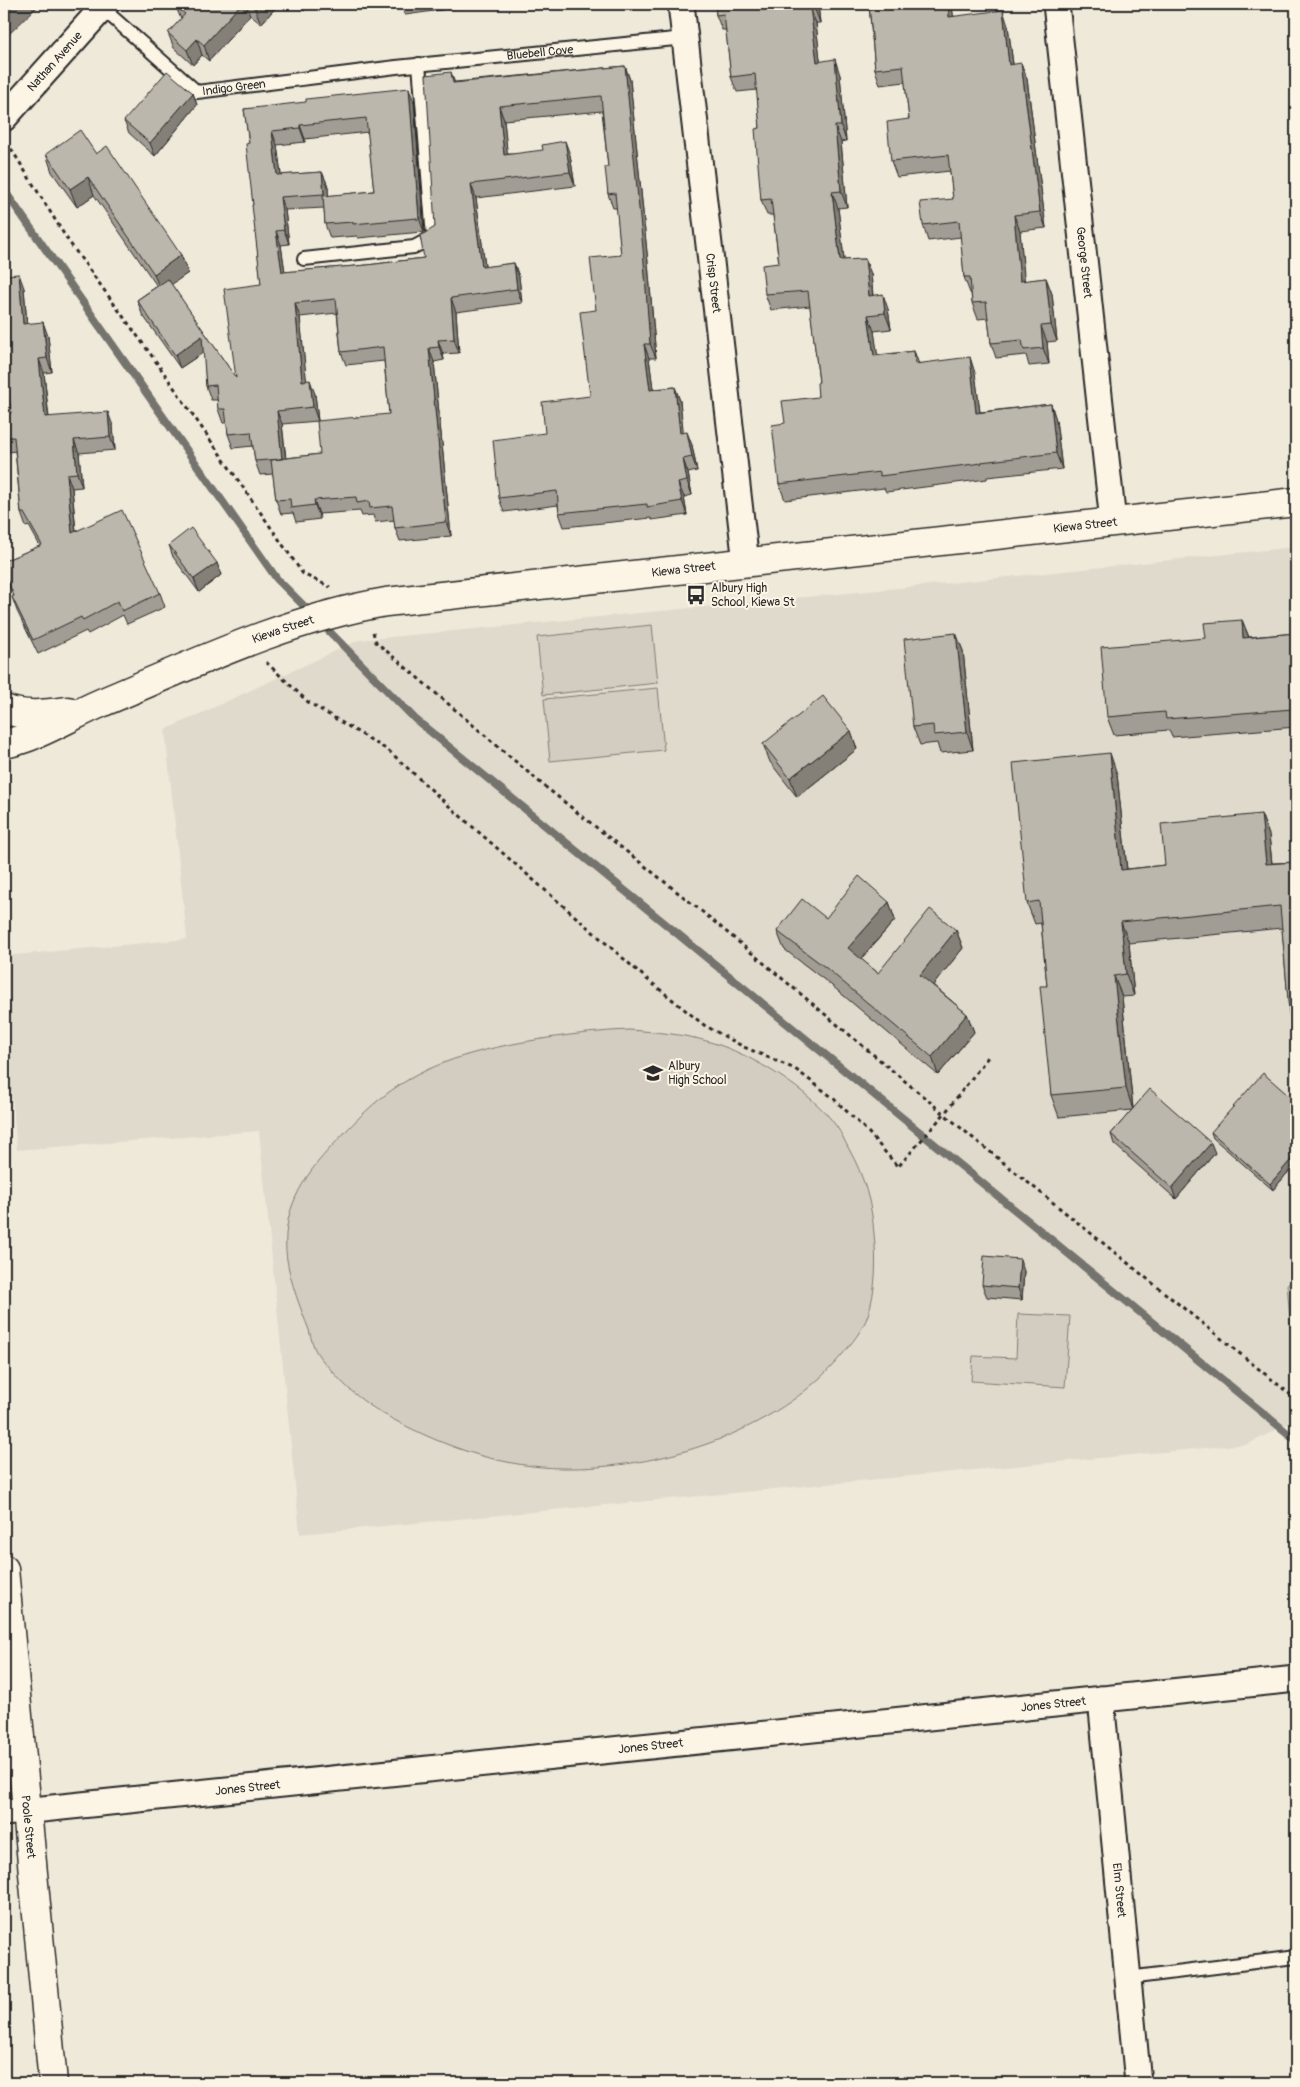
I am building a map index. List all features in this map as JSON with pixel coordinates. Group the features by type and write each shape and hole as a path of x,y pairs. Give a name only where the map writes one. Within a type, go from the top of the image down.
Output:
{"street":[{"name":"Crisp Street","path":"681,4 746,563"},
{"name":"George Street","path":"1056,4 1113,522"},
{"name":"Nathan Avenue","path":"5,129 104,6"},
{"name":"Kiewa Street","path":"4,744 30,738 87,709 283,629 336,601 353,608 386,602 1296,502"},
{"name":"Kiewa Street","path":"4,709 36,715 87,709"},
{"name":"Poole Street","path":"4,1569 15,1812 54,2083"},
{"name":"Jones Street","path":"15,1812 1296,1679"},
{"name":"Elm Street","path":"1101,1699 1138,2083"}],"lane":[{"name":"Indigo Green","path":"104,6 196,92 396,66"},
{"name":"Bluebell Cove","path":"396,66 685,38"},
{"path":"304,259 414,247 433,237 419,64"},
{"path":"1128,1978 1296,1958"}],"path":[{"path":"5,129 67,239 157,363 303,574 336,601"},
{"path":"370,625 376,642 543,785 705,914 973,1138 1296,1400"},
{"path":"248,642 276,674 308,702 389,751 450,807 648,980 704,1025 744,1047 795,1070 832,1097 868,1132 898,1167 945,1113 988,1057"}],"shaded area":[{"name":"Albury High School","path":"1296,547 1296,1420 1248,1444 300,1534 259,1131 17,1150 4,1016 4,956 187,939 165,730 359,640 920,586"},
{"path":"652,625 658,683 543,695 537,637"},
{"path":"658,688 664,750 550,761 544,699"},
{"path":"629,1030 690,1037 726,1047 761,1064 797,1088 813,1100 837,1127 863,1180 869,1201 874,1234 876,1265 873,1296 866,1321 856,1337 841,1356 814,1383 784,1406 750,1426 713,1442 676,1454 637,1462 599,1467 561,1468 500,1461 441,1442 394,1420 366,1403 341,1381 316,1351 289,1269 286,1243 290,1211 312,1169 349,1128 374,1104 391,1090 436,1066 472,1053 509,1045 568,1035"},
{"path":"1296,1283 1296,1331 1291,1331 1287,1284"},
{"path":"1018,1314 1070,1316 1065,1387 971,1381 973,1356 1016,1358"}],"building":[{"path":"4,4 16,4 4,15"},
{"path":"179,4 241,4 204,45 197,39 187,50 168,33 185,14 176,7"},
{"path":"249,4 260,4 255,9"},
{"path":"715,4 814,4 814,7 810,7 817,62 835,59 841,126 835,126 841,191 832,192 840,260 865,259 869,296 883,294 885,313 868,315 874,356 914,351 915,364 970,357 976,413 1051,404 1056,453 880,476 880,472 779,484 772,425 785,423 782,401 818,397 817,383 819,382 808,291 765,294 762,265 779,263 771,199 761,200 755,129 760,128 755,74 731,77 724,14 716,15"},
{"path":"869,4 948,4 949,17 1003,10 1009,65 1021,63 1040,212 1014,215 1020,281 1046,278 1051,325 1041,326 1043,348 1024,350 1022,340 991,343 986,302 972,303 970,277 964,277 959,221 923,225 920,202 953,199 948,155 891,161 887,122 909,119 903,66 875,69"},
{"path":"625,66 643,249 650,344 644,344 650,390 675,387 680,433 687,432 692,457 683,459 687,481 678,483 682,501 647,507 647,504 559,513 557,491 499,498 493,440 545,433 542,402 590,396 580,312 596,310 590,258 621,255 615,193 608,194 605,167 608,167 601,96 499,106 504,155 543,150 542,145 565,141 570,172 471,184 482,267 514,263 517,289 451,298 454,339 438,340 439,347 429,348 446,522 395,528 392,506 370,508 369,501 357,503 356,497 314,500 315,505 291,508 290,499 276,500 271,460 255,461 251,432 228,434 225,409 218,409 216,385 206,386 202,336 175,355 137,300 168,279 236,378 224,289 261,284 246,144 249,143 244,109 306,102 306,99 409,88 419,218 417,220 417,218 353,224 353,222 325,224 323,196 374,191 366,118 300,125 300,128 272,131 277,175 322,172 324,194 280,197 284,230 276,231 282,272 367,265 424,258 420,236 435,227 426,75 451,72 453,83","holes":["336,299 341,352 383,347 389,414 317,421 320,454 282,459 277,411 313,407 310,380 302,381 295,303"]},
{"path":"167,71 193,93 150,143 124,121"},
{"path":"80,130 96,154 107,146 181,255 154,274 88,177 70,189 46,154"},
{"path":"19,274 23,324 43,322 47,358 39,359 45,417 108,412 110,437 74,440 77,473 67,474 72,533 122,510 160,593 122,611 118,601 83,620 81,617 33,640 12,597 14,596 4,572 4,561 42,545 24,513 21,513 14,437 4,438 4,413 11,413 6,363 4,363 4,275"},
{"path":"191,528 217,563 194,579 169,545"},
{"path":"1242,620 1243,638 1296,633 1296,692 1292,692 1293,709 1166,719 1165,712 1107,717 1101,647 1206,638 1204,623"},
{"path":"956,633 967,732 934,735 933,725 913,727 904,639"},
{"path":"823,696 851,731 790,778 763,744"},
{"path":"1110,753 1121,870 1165,865 1161,824 1261,814 1266,864 1296,862 1296,1045 1292,1046 1280,906 1121,922 1126,974 1114,976 1126,1088 1051,1095 1040,986 1047,986 1039,901 1027,903 1013,763"},
{"path":"859,876 889,902 848,948 878,973 930,909 956,930 920,975 967,1014 932,1057 825,967 777,931 802,899 826,918"},
{"path":"1263,1073 1296,1102 1296,1154 1270,1184 1211,1132"},
{"path":"1150,1089 1211,1143 1172,1188 1111,1134"},
{"path":"984,1256 1020,1259 1018,1288 982,1285"}],"waterway":[{"path":"4,190 277,579 313,615"},
{"path":"321,623 415,719 1296,1440"}],"place":[{"name":"Albury High School, Kiewa St","path":"696,595"},
{"name":"Albury High School","path":"653,1073"}]}
